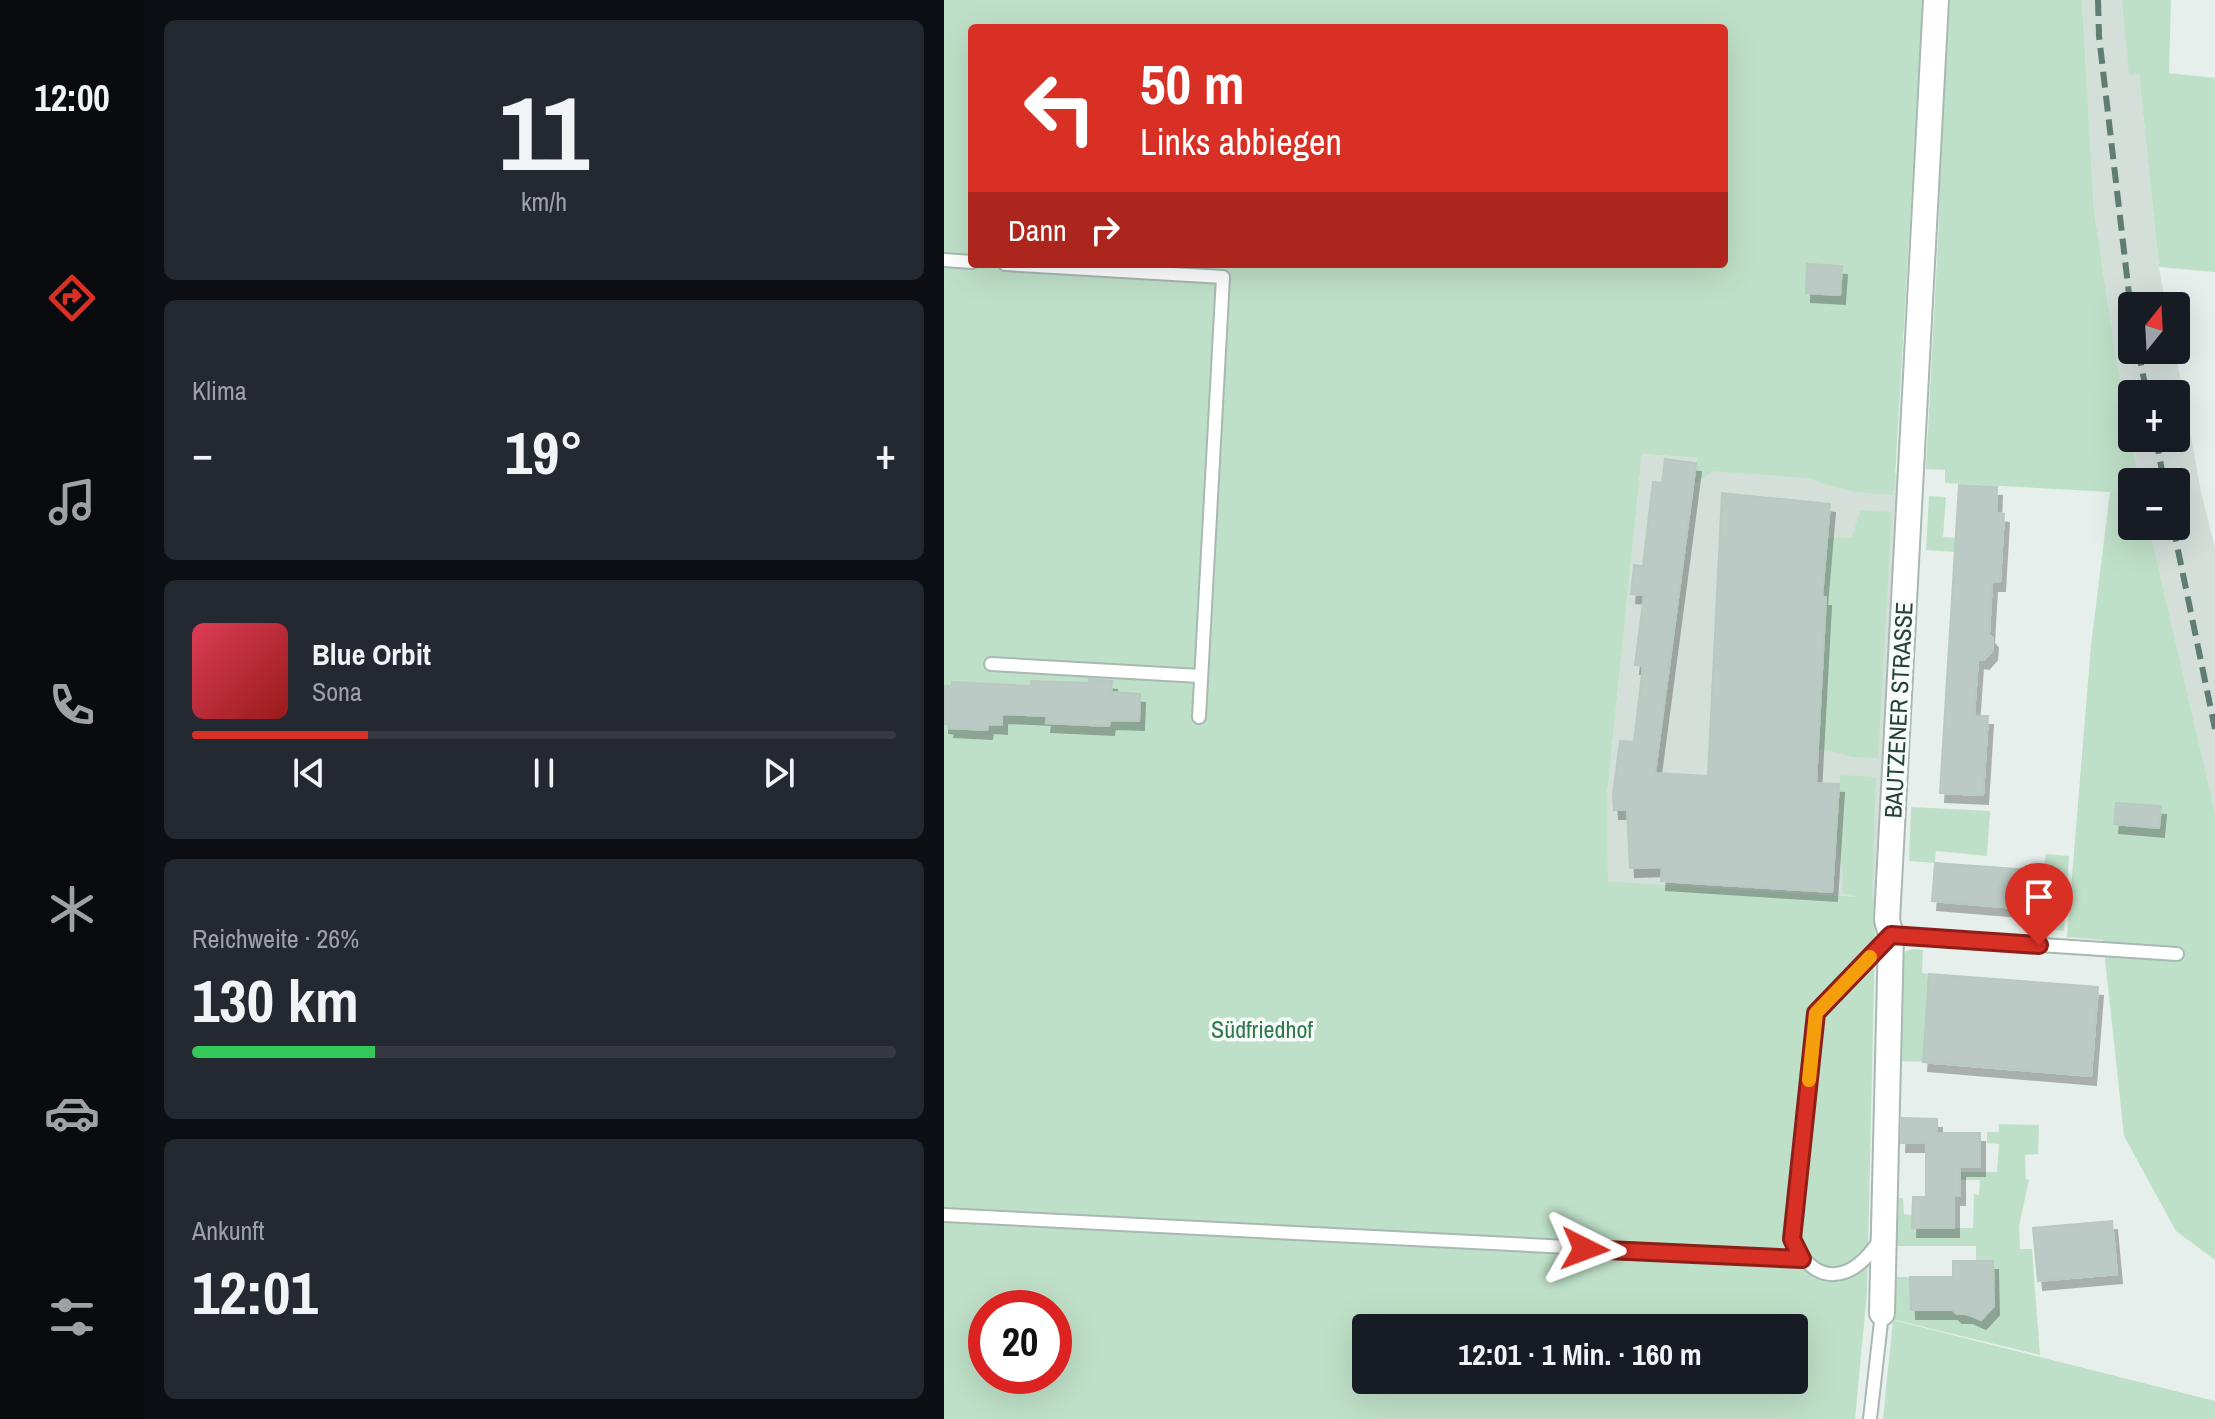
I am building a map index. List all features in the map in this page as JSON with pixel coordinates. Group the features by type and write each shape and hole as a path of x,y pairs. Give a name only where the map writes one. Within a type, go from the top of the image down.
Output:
{"street":[{"name":"BAUTZENER STRASSE","path":"1882,1313 1891,935 1887,920 1936,0"}],"lane":[{"path":"944,260 968,262"},
{"path":"1072,268 1223,277 1199,717"},
{"path":"991,664 1200,676"},
{"path":"1883,1236 1866,1260 1844,1275 1818,1273 1802,1259 1792,1239 1816,1013 1891,935 2177,954"},
{"path":"944,1215 1802,1259"},
{"name":"BAUTZENER STRASSE","path":"1870,1419 1882,1313"}],"shaded area":[{"path":"2082,0 2135,0 2139,74 2163,292 2118,292 2118,364 2178,364 2180,380 2120,380 2094,210"},
{"path":"2190,432 2215,548 2215,813 2152,540 2190,540 2190,468 2136,468 2133,452 2190,452"},
{"path":"1642,454 1902,474 1876,898 1608,881 1607,796"}],"green space":[{"name":"Südfriedhof","path":"944,0 1923,0 1894,495 1853,492 1806,478 1713,471 1694,485 1697,458 1642,454 1607,796 1608,881 1859,897 1842,893 1843,874 1836,839 1840,775 1876,777 1867,1293 1855,1419 944,1419"},
{"path":"1945,0 2082,0 2094,210 2120,380 2118,452 2133,452 2136,468 2118,468 2118,540 2152,540 2215,813 2215,1260 2176,1231 2124,1136 2103,940 2067,937 2091,646 2110,492 1945,483 1945,470 1926,469 1939,220"},
{"path":"2122,0 2171,0 2169,73 2215,78 2215,272 2159,267 2139,74 2129,75"},
{"path":"1929,496 1946,497 1943,537 1956,538 1955,552 1926,550"},
{"path":"1860,510 1892,512 1878,758 1852,757 1818,749 1826,598 1822,592 1828,538 1852,538"},
{"path":"1911,807 1990,811 1987,856 1936,851 1935,863 1909,861"},
{"path":"2046,854 2069,856 2064,931 2029,928"},
{"path":"1923,950 1922,973 1929,974 1923,1062 1900,1061 1903,957 1906,951"},
{"path":"1999,1124 2039,1125 2038,1154 2025,1155 2026,1179 2029,1180 2019,1226 2020,1249 2032,1249 2040,1355 1895,1320 1896,1277 1910,1277 1911,1310 1953,1310 1957,1314 1983,1318 1994,1304 1993,1261 1976,1261 1976,1246 1897,1246 1897,1198 1903,1198 1904,1214 1912,1215 1913,1228 1973,1228 1974,1194 1979,1195 1980,1180 1933,1180 1933,1172 1997,1172 1999,1144 1987,1143 1987,1132 1999,1132"},
{"path":"1893,1320 2215,1401 2215,1419 1883,1419"}],"building":[{"path":"1807,264 1842,266 1840,295 1806,293"},
{"path":"1665,459 1696,463 1655,773 1708,776 1722,493 1830,504 1822,597 1826,597 1816,783 1839,784 1832,892 1661,881 1662,867 1630,868 1627,810 1614,810 1613,794 1620,741 1634,742 1643,666 1635,665 1644,595 1631,594 1634,565 1643,566 1653,482 1662,483"},
{"path":"1959,485 1997,487 1996,513 2004,514 2000,582 1992,582 1989,634 1993,639 1992,651 1984,660 1978,659 1974,716 1988,716 1983,795 1940,793"},
{"path":"1089,679 1112,681 1111,692 1140,694 1139,721 1110,720 1109,726 1046,723 1047,716 1002,714 1002,725 988,724 987,730 949,728 950,725 944,724 944,686 952,686 952,682 1031,686 1031,681 1089,683"},
{"path":"2116,803 2161,806 2159,828 2114,824"},
{"path":"1935,863 2044,871 2041,910 1932,901"},
{"path":"1929,974 2098,987 2091,1076 1923,1062"},
{"path":"1902,1118 1937,1119 1937,1133 1980,1133 1980,1167 1960,1167 1960,1196 1954,1196 1954,1228 1912,1228 1913,1197 1926,1197 1926,1143 1901,1143"},
{"path":"2112,1221 2117,1274 2038,1281 2033,1228"},
{"path":"1953,1261 1993,1261 1994,1306 1981,1320 1968,1314 1957,1314 1953,1310 1911,1310 1910,1277 1953,1277"}],"railway":[{"path":"2098,0 2099,36 2129,292"},
{"path":"2141,364 2144,380"},
{"path":"2159,452 2161,468"},
{"path":"2176,540 2215,729"}],"slow traffic":[{"path":"1809,1080 1816,1013 1870,957"}],"route":[{"path":"1585,1249 1802,1259 1792,1239 1816,1013 1891,935 2039,945"}]}
